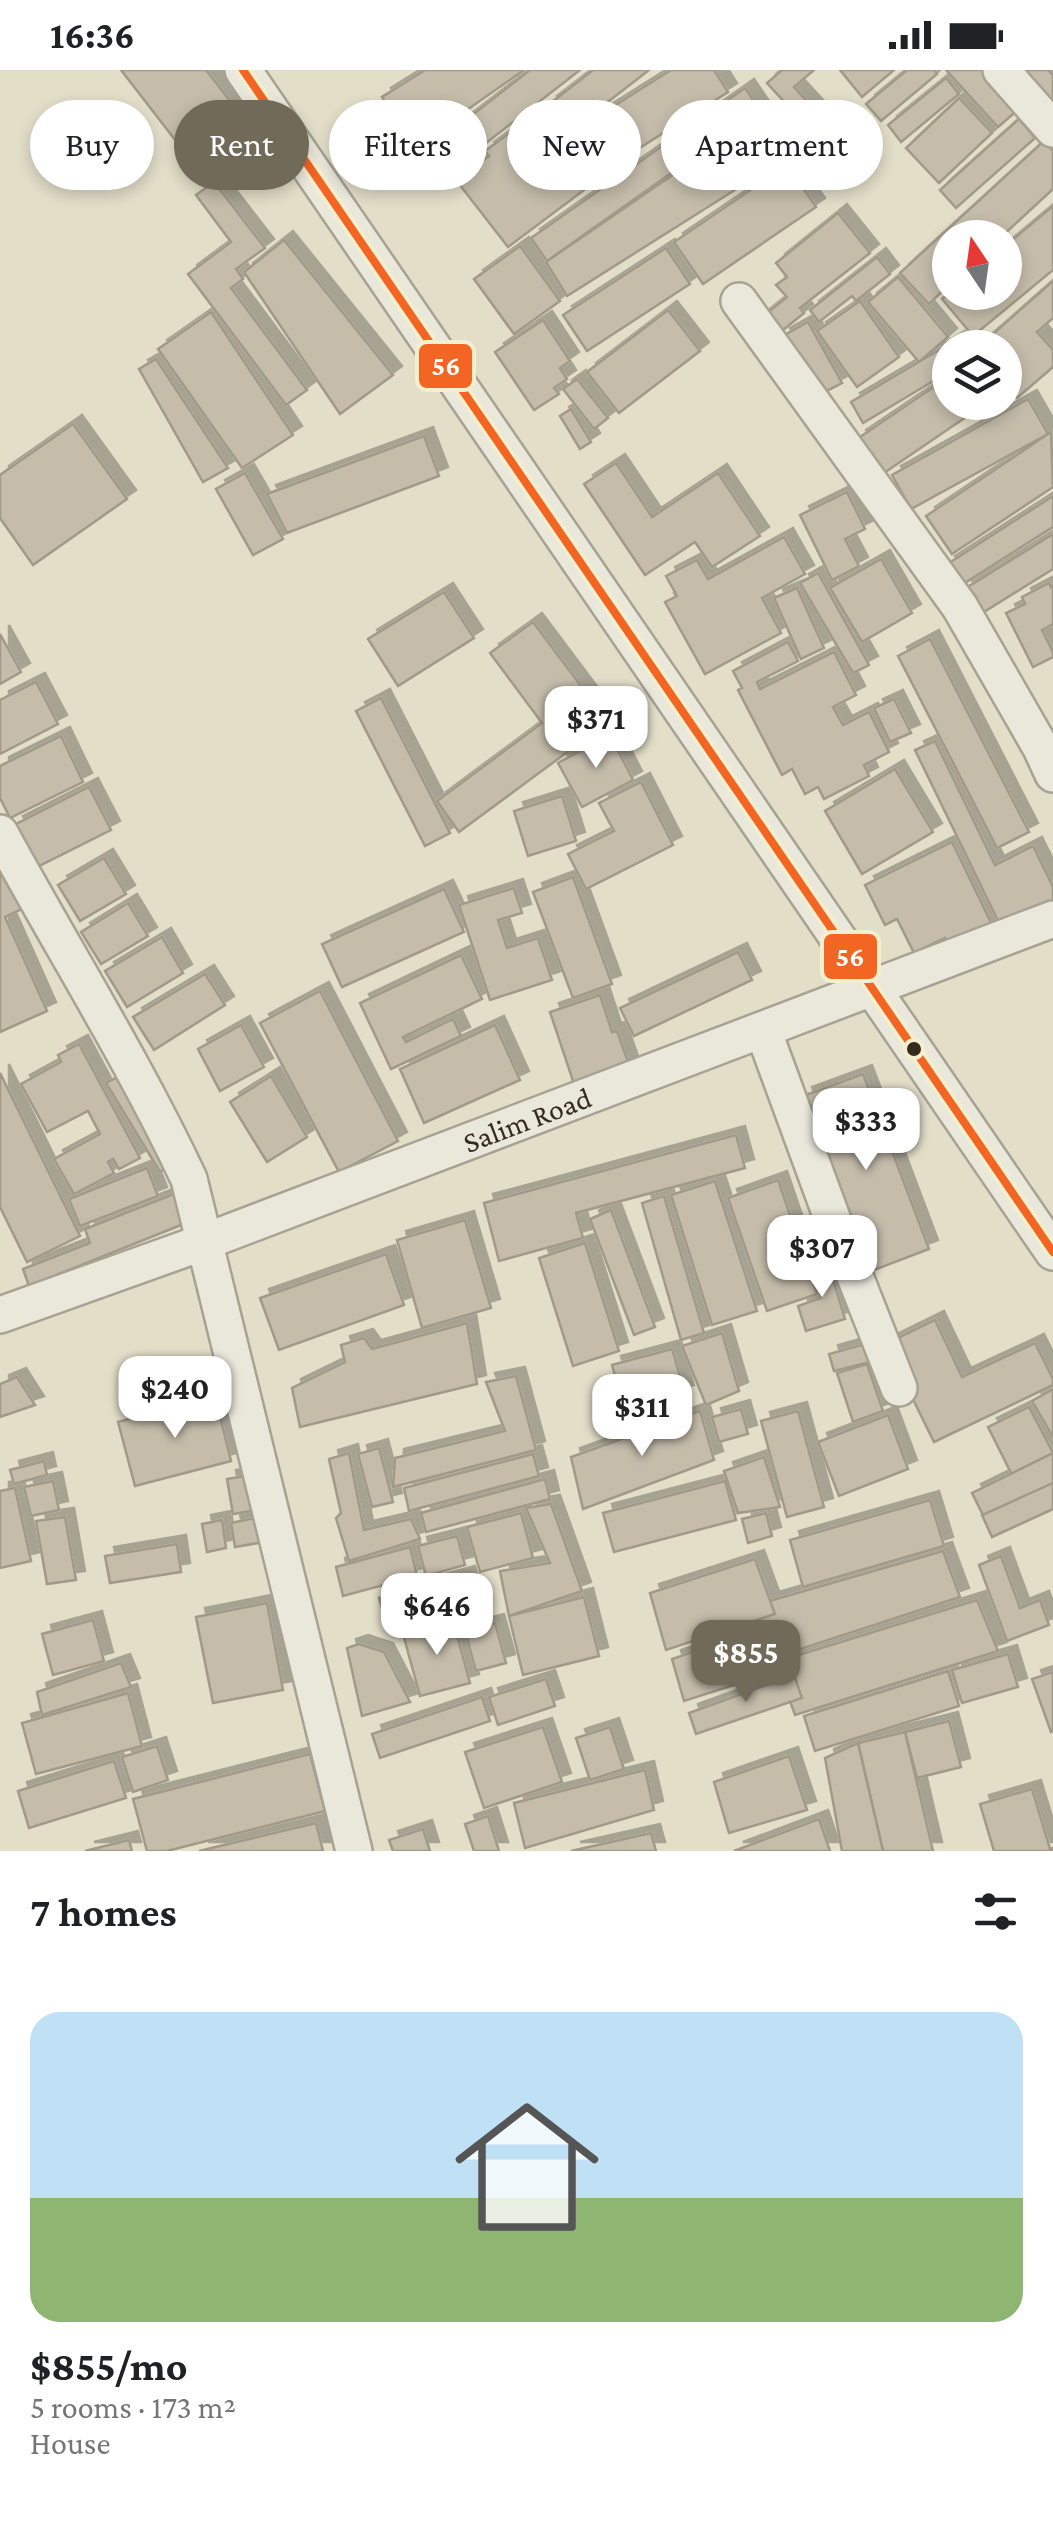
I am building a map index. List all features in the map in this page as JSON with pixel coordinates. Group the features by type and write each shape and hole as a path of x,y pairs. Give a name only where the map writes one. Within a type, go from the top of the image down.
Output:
{"street":[{"path":"244,70 1053,1252"},
{"path":"1001,70 1053,129"},
{"path":"740,301 960,607 1053,774"},
{"path":"0,834 164,1127 189,1179 354,1851"},
{"name":"Salim Road","path":"0,1315 204,1242 1053,920"},
{"path":"763,1030 899,1388"}],"building":[{"path":"121,70 206,70 229,100 174,100 174,139 154,113 154,100 144,100"},
{"path":"425,70 524,70 481,100 382,97"},
{"path":"530,70 580,70 541,100 507,100 507,127 487,142 487,103"},
{"path":"593,70 649,70 610,100 554,100"},
{"path":"671,70 714,70 728,92 715,100 661,100 661,134 641,147 641,100 624,100"},
{"path":"782,70 814,70 794,87 806,100 783,100 767,83"},
{"path":"840,70 894,70 862,97"},
{"path":"907,70 934,70 937,74 883,119 883,100 871,100"},
{"path":"946,70 985,70 1020,108 998,127"},
{"path":"1019,70 1048,70 1053,75 1053,108"},
{"path":"946,78 959,94 901,142 888,125"},
{"path":"745,88 753,100 728,100"},
{"path":"959,98 992,133 939,183 906,148"},
{"path":"1019,119 1035,138 956,208 940,190"},
{"path":"507,135 507,190 584,190 508,247 464,190 487,190 487,150"},
{"path":"1044,141 1053,151 1053,189 1019,220 958,220"},
{"path":"661,147 661,180 547,261 531,238 599,190 641,190 641,161"},
{"path":"661,183 661,190 735,190 567,296 546,262"},
{"path":"203,190 220,190 265,248 236,269 243,279 231,288 307,390 286,405 188,274 231,242 196,195"},
{"path":"750,190 804,190 816,207 703,284 674,242"},
{"path":"1053,206 1053,270 1022,296 1022,232"},
{"path":"838,213 870,253 800,308 804,313 772,339 757,321 787,297 776,285 787,277 776,263"},
{"path":"284,240 393,375 340,414 244,272"},
{"path":"932,244 929,304 900,273"},
{"path":"520,246 560,301 514,334 474,279"},
{"path":"666,248 690,284 587,351 563,315"},
{"path":"877,257 890,274 856,301 852,296 819,322 810,310"},
{"path":"898,277 942,330 932,330 932,351 919,362 868,302"},
{"path":"1053,281 1053,318 1037,332 1053,350 1053,367 1022,394 1022,330 997,330"},
{"path":"860,301 899,357 857,387 817,331"},
{"path":"668,310 700,351 619,413 587,372"},
{"path":"951,310 1005,310 980,330 968,330"},
{"path":"211,312 293,435 242,468 158,349"},
{"path":"543,320 570,361 560,368 567,379 554,388 559,394 534,410 495,352"},
{"path":"808,322 842,383 815,397 781,337"},
{"path":"932,354 932,382 863,423 851,402"},
{"path":"156,359 228,468 203,482 139,369"},
{"path":"577,379 608,418 594,429 563,389"},
{"path":"932,388 932,420 962,420 881,475 857,439"},
{"path":"1028,399 1048,434 911,509 892,475 990,420 1022,420 1022,402"},
{"path":"571,409 591,442 580,449 560,416"},
{"path":"73,424 127,499 33,565 0,518 0,475"},
{"path":"1051,432 1053,487 952,554 926,516"},
{"path":"424,436 439,476 287,533 267,494"},
{"path":"616,463 652,517 718,473 760,536 712,567 695,542 645,575 584,484"},
{"path":"245,473 283,539 253,555 216,489"},
{"path":"847,492 865,529 845,539 859,566 832,580 800,515"},
{"path":"1053,496 1053,527 960,586 946,565"},
{"path":"1053,534 1053,569 979,615 963,590"},
{"path":"784,537 805,574 762,598 781,633 705,674 665,602 677,596 666,576 697,560 708,579"},
{"path":"881,559 912,613 862,642 830,588"},
{"path":"818,573 869,665 853,673 800,583"},
{"path":"1049,583 1053,585 1053,624 1042,630 1053,657 1033,667 1006,613 1025,604 1022,597"},
{"path":"797,588 824,648 801,659 774,598"},
{"path":"444,592 474,638 398,686 368,639"},
{"path":"533,622 608,722 459,832 437,801 542,723 490,653"},
{"path":"0,634 21,672 0,684"},
{"path":"930,639 1029,832 997,848 898,656"},
{"path":"788,642 798,661 757,682 760,689 834,652 856,695 833,707 843,725 869,712 889,752 864,765 869,776 824,799 818,787 805,794 792,769 782,775 738,690 742,688 733,671"},
{"path":"36,682 58,724 0,754 0,700"},
{"path":"381,698 450,833 425,846 356,711"},
{"path":"894,699 911,733 890,742 874,708"},
{"path":"610,735 633,780 582,807 558,763"},
{"path":"61,736 83,782 10,818 0,798 0,766"},
{"path":"935,741 995,865 1033,846 1053,887 1053,906 1003,931 915,750"},
{"path":"895,769 933,832 862,874 825,811"},
{"path":"641,782 673,845 586,889 568,854 614,831 599,803"},
{"path":"89,787 111,830 35,868 14,825"},
{"path":"562,796 576,841 528,856 514,811"},
{"path":"952,842 995,931 952,952 945,938 914,953 897,919 885,925 865,885"},
{"path":"104,858 126,894 80,921 58,885"},
{"path":"5,869 22,909 5,917 47,1011 0,1032 0,871"},
{"path":"573,877 612,984 573,998 533,892"},
{"path":"514,888 522,913 498,920 507,948 538,938 552,980 490,1000 459,905"},
{"path":"444,889 464,932 342,987 322,944"},
{"path":"128,903 148,936 101,964 81,932"},
{"path":"162,937 183,973 127,1007 105,971"},
{"path":"738,952 752,980 634,1036 620,1008"},
{"path":"461,955 482,999 403,1037 406,1042 453,1019 461,1036 391,1069 360,1003"},
{"path":"205,974 225,1005 154,1050 133,1017"},
{"path":"320,991 398,1141 339,1172 260,1023"},
{"path":"600,995 612,1032 617,1031 629,1065 574,1084 550,1012"},
{"path":"241,1025 264,1067 220,1091 198,1049"},
{"path":"495,1025 520,1080 424,1123 400,1069"},
{"path":"79,1044 140,1158 119,1169 113,1159 108,1162 114,1173 74,1194 54,1159 100,1134 88,1111 47,1132 21,1084 61,1062 58,1055"},
{"path":"0,1073 80,1236 27,1262 0,1207"},
{"path":"125,1073 178,1161 160,1172 106,1083"},
{"path":"863,1074 929,1249 869,1272 803,1096"},
{"path":"271,1076 307,1137 267,1162 230,1102"},
{"path":"736,1135 745,1168 576,1213 583,1238 499,1261 484,1203"},
{"path":"147,1168 158,1196 80,1226 69,1199"},
{"path":"778,1180 817,1294 767,1311 728,1198"},
{"path":"715,1181 757,1311 712,1325 671,1195"},
{"path":"179,1192 191,1221 29,1286 23,1269 90,1243 85,1229"},
{"path":"664,1196 704,1333 681,1340 642,1203"},
{"path":"611,1210 655,1327 634,1335 590,1219"},
{"path":"465,1220 491,1308 422,1328 397,1240"},
{"path":"585,1243 619,1351 573,1366 539,1258"},
{"path":"386,1254 404,1305 279,1350 260,1298"},
{"path":"826,1257 845,1319 806,1331 798,1306 821,1298 810,1262"},
{"path":"935,1320 962,1377 1035,1343 1053,1385 934,1442 886,1344"},
{"path":"467,1323 477,1384 300,1427 292,1388 345,1362 341,1345 364,1338 372,1349"},
{"path":"722,1333 739,1391 706,1405 682,1346"},
{"path":"865,1344 870,1362 834,1371 829,1354"},
{"path":"672,1349 685,1394 624,1410 612,1365"},
{"path":"867,1364 883,1411 853,1422 837,1373"},
{"path":"516,1376 536,1450 393,1487 395,1458 505,1431 486,1382"},
{"path":"17,1377 35,1405 0,1417 0,1384"},
{"path":"1053,1389 1053,1437 1032,1401"},
{"path":"215,1396 231,1461 135,1486 118,1422"},
{"path":"1029,1407 1053,1453 1012,1475 988,1427"},
{"path":"741,1409 748,1434 719,1442 712,1417"},
{"path":"700,1411 714,1460 583,1509 571,1457"},
{"path":"798,1411 824,1507 787,1517 761,1421"},
{"path":"888,1415 908,1469 839,1496 818,1442"},
{"path":"379,1448 393,1502 372,1507 358,1454"},
{"path":"349,1453 364,1530 411,1519 420,1539 349,1561 336,1518 341,1513 329,1459"},
{"path":"1053,1453 1053,1483 984,1517 972,1493"},
{"path":"533,1454 539,1476 409,1511 404,1488"},
{"path":"764,1457 780,1507 738,1513 724,1471"},
{"path":"44,1461 47,1475 14,1484 10,1470"},
{"path":"251,1475 257,1510 233,1514 227,1479"},
{"path":"545,1479 550,1499 426,1532 421,1513"},
{"path":"53,1481 59,1510 31,1516 24,1487"},
{"path":"725,1481 736,1520 614,1552 603,1513"},
{"path":"1053,1483 1053,1509 992,1537 982,1515"},
{"path":"15,1488 31,1561 0,1568 0,1491"},
{"path":"930,1500 944,1546 803,1587 790,1540"},
{"path":"551,1504 582,1591 509,1616 500,1571 550,1563 526,1508"},
{"path":"521,1513 533,1558 480,1572 467,1527"},
{"path":"766,1513 772,1536 748,1543 742,1519"},
{"path":"65,1517 76,1580 47,1584 36,1521"},
{"path":"260,1517 264,1542 235,1547 231,1523"},
{"path":"222,1520 226,1548 207,1552 202,1524"},
{"path":"457,1536 465,1565 426,1576 418,1546"},
{"path":"177,1544 181,1572 110,1583 105,1556"},
{"path":"410,1547 417,1576 343,1596 336,1567"},
{"path":"943,1551 960,1597 767,1660 752,1606"},
{"path":"1001,1556 1020,1608 1040,1600 1049,1625 1007,1641 979,1565"},
{"path":"755,1559 775,1614 666,1650 650,1593"},
{"path":"466,1575 474,1604 388,1628 379,1598"},
{"path":"584,1597 599,1656 523,1675 509,1616"},
{"path":"977,1600 998,1651 795,1715 776,1662"},
{"path":"267,1603 283,1690 213,1703 196,1617"},
{"path":"93,1620 104,1661 53,1675 42,1634"},
{"path":"453,1621 470,1683 420,1696 403,1634"},
{"path":"495,1623 506,1663 476,1671 465,1631"},
{"path":"775,1624 790,1667 684,1701 672,1659"},
{"path":"359,1644 384,1652 410,1702 362,1716 347,1648"},
{"path":"1008,1654 1018,1687 962,1703 952,1670"},
{"path":"121,1663 131,1687 42,1715 37,1692"},
{"path":"948,1671 959,1706 815,1751 804,1716"},
{"path":"1053,1672 1053,1731 1051,1732 1032,1679"},
{"path":"794,1675 802,1698 696,1734 689,1713"},
{"path":"546,1679 555,1706 498,1725 489,1697"},
{"path":"128,1693 142,1746 36,1774 22,1723"},
{"path":"482,1697 490,1721 380,1758 372,1734"},
{"path":"949,1721 961,1767 917,1778 905,1732"},
{"path":"543,1727 562,1782 484,1808 465,1752"},
{"path":"610,1727 624,1769 590,1780 576,1738"},
{"path":"905,1732 933,1851 883,1851 858,1743"},
{"path":"858,1743 883,1851 842,1851 825,1758"},
{"path":"157,1746 168,1780 133,1792 122,1757"},
{"path":"310,1754 325,1811 167,1851 147,1851 133,1799"},
{"path":"789,1756 807,1810 729,1833 714,1782"},
{"path":"114,1761 126,1798 29,1828 18,1791"},
{"path":"645,1770 654,1810 525,1848 514,1803"},
{"path":"1032,1789 1053,1851 994,1851 980,1804"},
{"path":"488,1816 499,1851 474,1851 465,1824"},
{"path":"819,1819 830,1851 734,1851"},
{"path":"316,1823 323,1851 199,1851"},
{"path":"423,1829 430,1851 393,1851 389,1840"},
{"path":"651,1833 656,1851 571,1851"},
{"path":"129,1840 132,1851 85,1851"}],"transit line":[{"name":"56","path":"243,70 1053,1252"}]}
